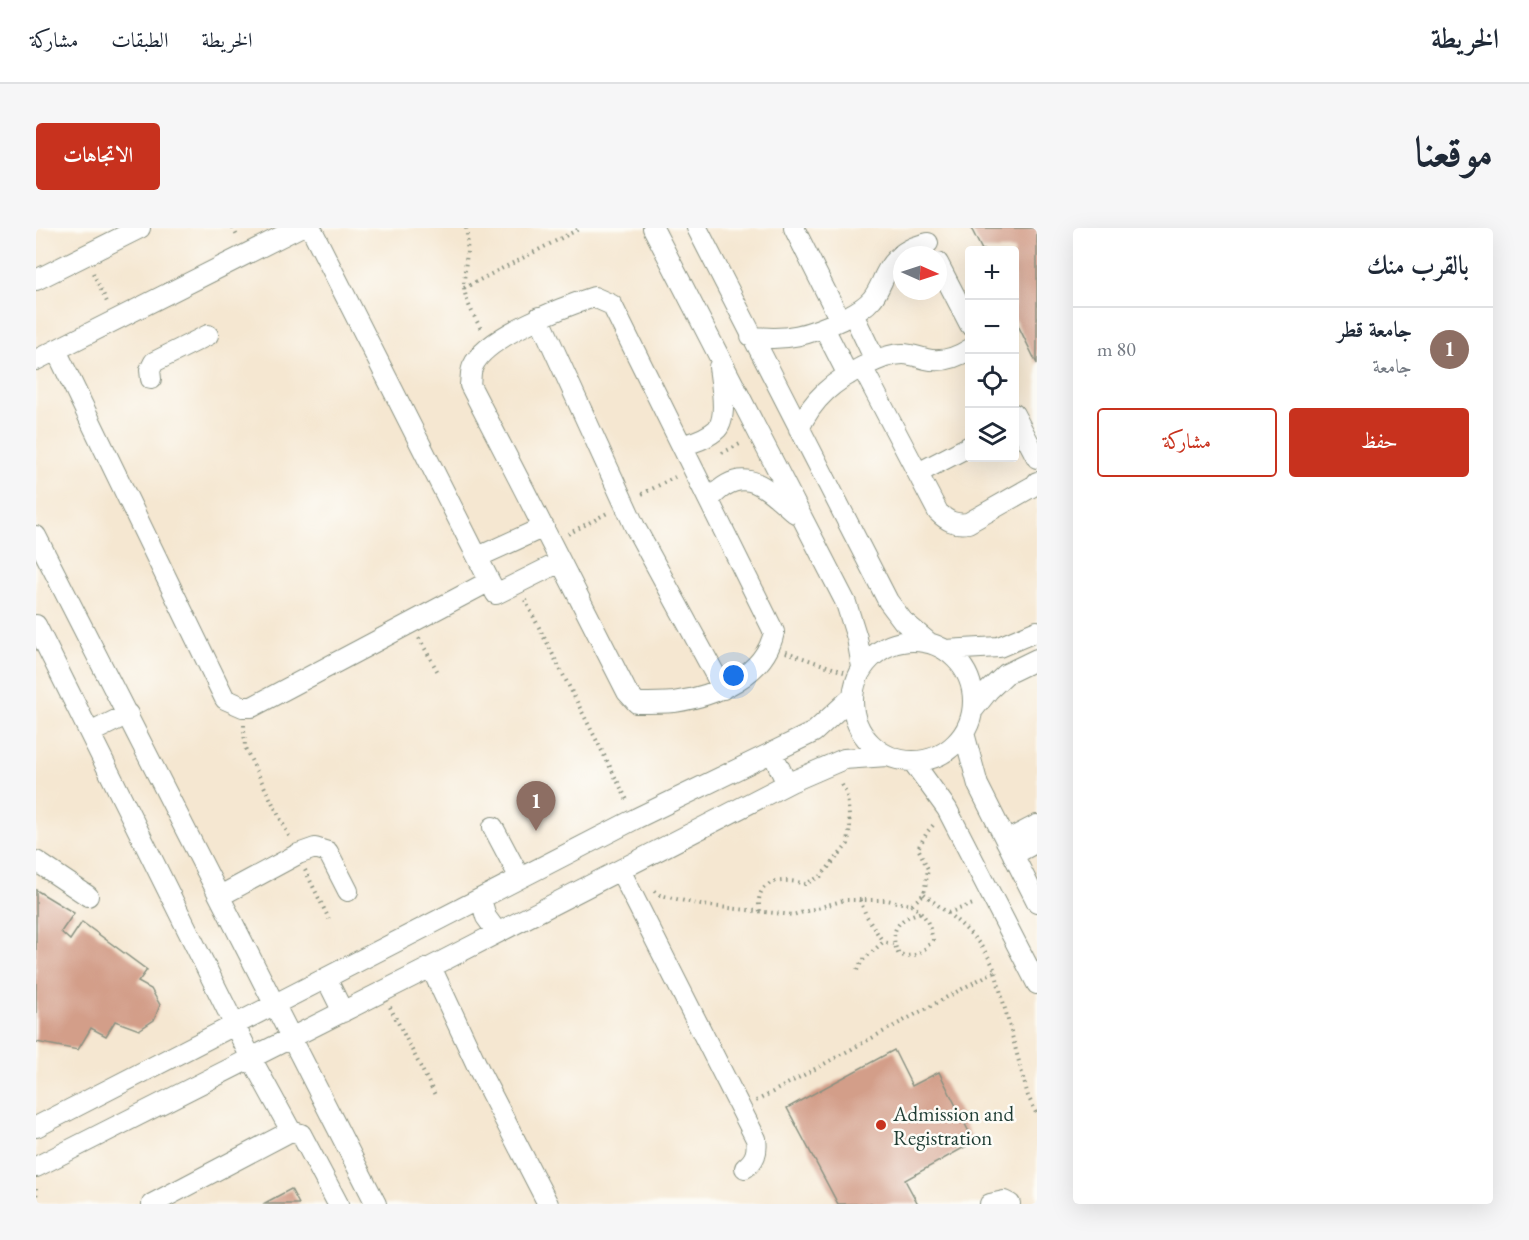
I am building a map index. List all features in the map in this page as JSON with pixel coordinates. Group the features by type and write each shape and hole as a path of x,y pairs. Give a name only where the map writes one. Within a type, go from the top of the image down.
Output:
{"street":[{"path":"36,280 140,228"},
{"path":"36,360 298,228"},
{"path":"310,228 492,588"},
{"path":"653,228 846,603 857,638 860,672"},
{"path":"697,228 888,601 903,621 954,657 967,676 971,687 973,710"},
{"path":"794,228 862,367 943,517 948,521 961,524 974,520 1037,482"},
{"path":"751,336 788,338 810,334 839,321 873,299 888,268 901,254 910,248 928,242"},
{"path":"947,280 965,317"},
{"path":"594,297 612,305 693,467 774,632 771,647 759,665 723,689 674,702 637,703 627,692 470,385 472,367 479,356 539,317 594,297"},
{"path":"539,317 624,503 723,689"},
{"path":"839,321 862,367"},
{"path":"151,379 150,370 154,362 208,335"},
{"path":"682,446 707,436 718,428 722,410 722,389 716,347"},
{"path":"56,351 225,699 243,707 252,706 410,622 492,588 516,584 560,562"},
{"path":"799,429 810,407 827,388 885,356 906,354 938,360 950,359 965,351"},
{"path":"1019,425 1037,458"},
{"path":"918,473 965,448"},
{"path":"709,500 720,487 734,480 750,480 770,491 804,521"},
{"path":"478,557 548,535"},
{"path":"36,536 376,1204"},
{"path":"36,625 237,1025 251,1058 291,1131"},
{"path":"887,756 868,742 861,732 852,709 852,697 860,672 875,654 891,644 903,641 937,646 999,646 1037,631"},
{"path":"999,646 1013,671"},
{"path":"36,1167 787,784 832,764 852,758 887,756 913,762 942,754 964,733 973,710 989,690 1013,671 1037,659"},
{"path":"36,1127 637,818 814,732 852,697"},
{"path":"90,733 128,714"},
{"path":"964,733 978,785 1037,902"},
{"path":"772,752 787,784"},
{"path":"913,762 948,809 1037,984"},
{"path":"1009,848 1037,825"},
{"path":"493,827 520,878"},
{"path":"1009,848 1037,842"},
{"path":"220,896 298,854 315,848 328,852 348,891"},
{"path":"36,861 88,896"},
{"path":"626,867 756,1139 757,1148 752,1163 745,1168"},
{"path":"481,899 486,917 497,932"},
{"path":"431,967 480,1072 548,1204"},
{"path":"326,978 343,1012"},
{"path":"152,1204 291,1131 302,1134 338,1204"},
{"path":"990,1204 1004,1201 1010,1204"}],"path":[{"path":"466,228 468,253 464,288 468,305 490,348"},
{"path":"464,288 581,228"},
{"path":"85,256 115,321"},
{"path":"721,453 759,434"},
{"path":"548,535 624,503 693,467"},
{"path":"516,584 637,818"},
{"path":"410,622 439,674"},
{"path":"771,647 860,672"},
{"path":"243,707 245,748 329,920"},
{"path":"760,911 757,900 761,890 788,879 805,884 821,876 848,844 850,826 847,795 832,764"},
{"path":"911,905 924,894 928,869 918,848 928,831 948,809"},
{"path":"626,867 648,888 660,895 701,905 793,915 812,912 845,900 887,900 911,905 922,912 929,923 933,940 922,953 909,957 899,955 893,944 894,935 900,922 908,916 922,912"},
{"path":"924,894 964,926 990,956 1028,1096 1037,1115"},
{"path":"861,900 866,915 883,942 893,944"},
{"path":"858,970 862,961 883,942"},
{"path":"741,1109 995,971"},
{"path":"382,992 435,1095"},
{"path":"36,1188 37,1204"}],"building":[{"path":"971,228 1037,228 1037,364 1019,327 1019,246 980,246"},
{"path":"36,890 74,913 61,932 70,940 82,922 147,970 138,982 151,989 160,1005 154,1020 139,1030 115,1021 106,1036 91,1028 78,1050 36,1042"},
{"name":"Admission and Registration","path":"894,1050 912,1086 939,1072 974,1142 905,1180 918,1204 838,1204 787,1108"},
{"path":"291,1189 299,1204 263,1204"}],"place":[{"name":"جامعة قطر","path":"536,831"},
{"name":"Admission and Registration","path":"881,1125"}]}
